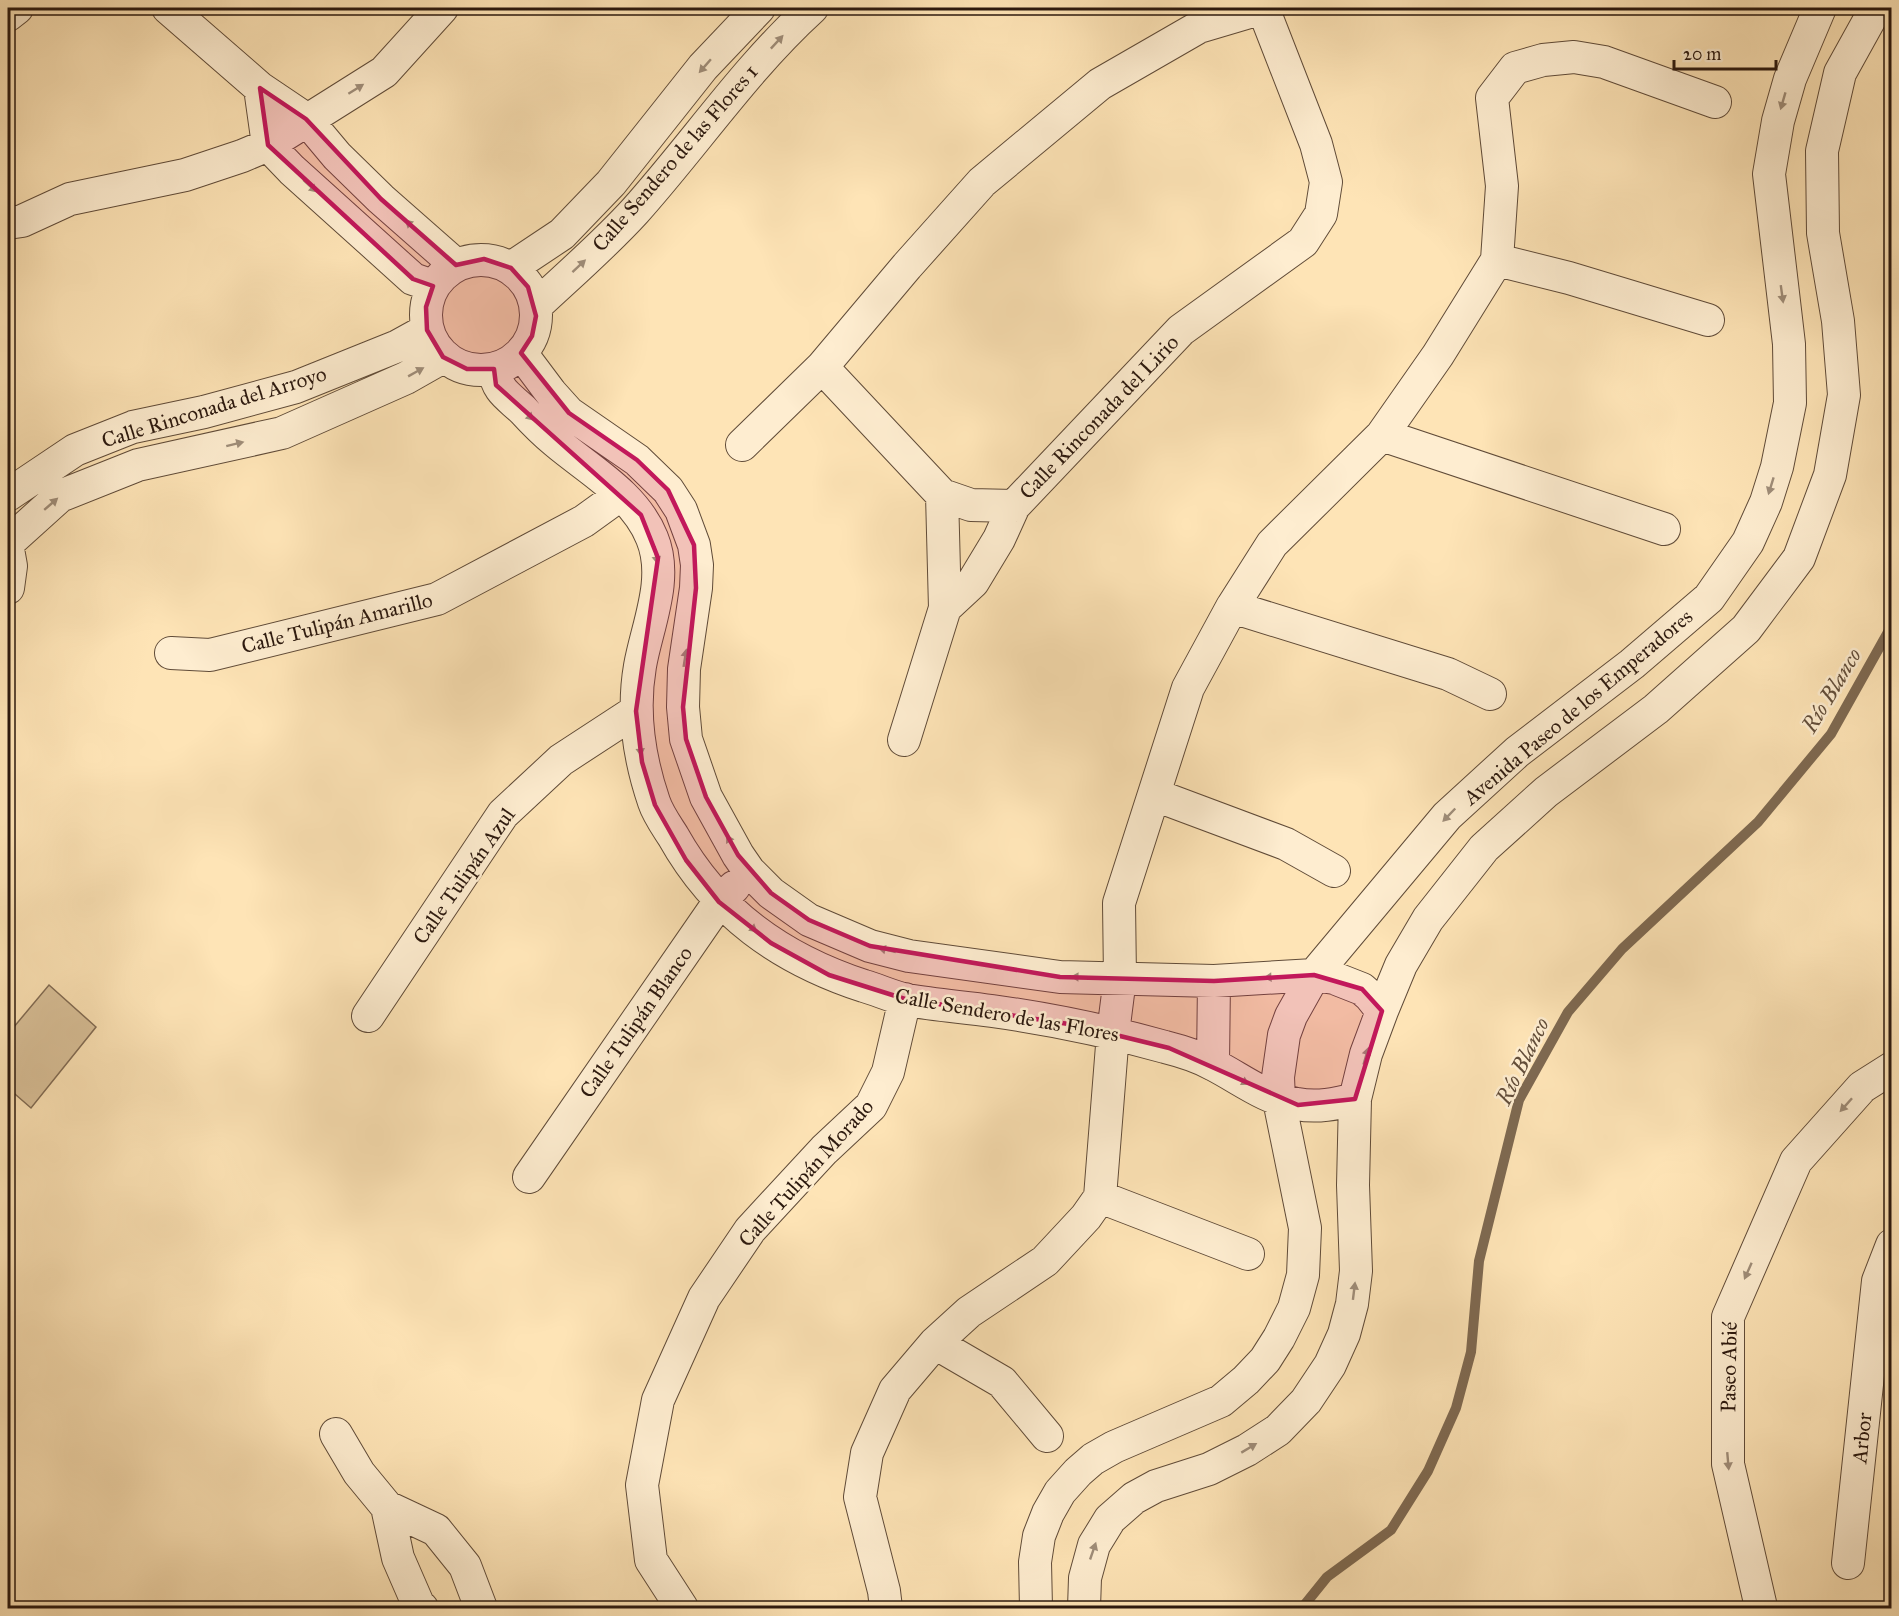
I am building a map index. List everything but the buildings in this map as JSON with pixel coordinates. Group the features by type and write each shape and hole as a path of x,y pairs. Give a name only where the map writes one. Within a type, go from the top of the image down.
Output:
{"street":[{"path":"8,15 17,8"},
{"path":"168,8 260,88 306,119 337,156 381,200 456,265"},
{"path":"8,223 22,221 70,199 185,175 268,145 384,72 442,8"},
{"name":"Calle Sendero de las Flores 1","path":"511,268 562,234 611,183 703,67 759,8"},
{"name":"Calle Sendero de las Flores 1","path":"536,306 635,210 741,81 812,8"},
{"name":"Calle Rinconada del Lirio","path":"1263,8 1316,144 1326,182 1321,214 1303,242 1181,330 1014,506 971,505 942,495 822,367 982,182 1100,84 1198,27 1263,8"},
{"name":"Avenida Paseo de los Emperadores","path":"1036,1608 1035,1562 1039,1536 1060,1492 1078,1472 1114,1447 1221,1401 1265,1360 1294,1308 1303,1275 1305,1228 1279,1100 1279,1059 1291,1016 1314,975 1447,816 1517,752 1632,664 1709,598 1748,542 1766,502 1777,467 1790,403 1789,344 1769,174 1778,121 1790,79 1820,8"},
{"path":"1084,1608 1085,1578 1094,1545 1110,1519 1134,1498 1156,1485 1209,1469 1278,1430 1306,1401 1330,1365 1344,1334 1352,1304 1356,1271 1353,1185 1355,1099 1366,1054 1382,1011 1401,965 1428,919 1484,848 1546,792 1656,709 1746,629 1799,558 1830,475 1844,395 1838,321 1823,233 1822,151 1840,73 1876,8"},
{"path":"886,1608 884,1591 860,1497 867,1453 895,1390 935,1344 969,1312 1045,1261 1086,1217 1100,1197 1113,1033 1120,978 1119,903 1188,688 1232,607 1272,544 1382,435 1438,355 1497,260 1502,186 1492,98 1515,68 1544,60 1574,57 1604,62 1715,102"},
{"path":"260,88 268,145 292,170 413,279 433,286"},
{"path":"484,259 511,268 528,287 536,306 532,336 521,353 494,369 467,369 444,357 427,330 426,308 433,286 456,265 484,259"},
{"path":"1497,260 1569,278 1708,320"},
{"name":"Calle Rinconada del Arroyo","path":"8,495 75,450 134,427 204,412 296,387 399,346 427,330"},
{"name":"Calle Sendero de las Flores","path":"521,353 569,413 637,460 668,490 681,510 694,545 697,565 696,588 684,669 683,707 686,740 706,796 749,871 771,893 809,920 870,946 909,956 1060,977 1214,981 1314,975 1334,978 1362,989 1382,1011"},
{"name":"Calle Rinconada del Arroyo","path":"8,543 60,496 138,465 282,433 406,378 444,357"},
{"path":"742,445 822,367"},
{"name":"Calle Sendero de las Flores","path":"494,369 496,385 553,440 641,515 653,540 658,558 658,578 640,668 636,711 642,762 655,805 687,860 719,902 771,943 829,975 905,999 995,1011 1113,1033 1169,1048 1213,1064 1279,1100 1298,1105 1317,1106 1355,1099"},
{"path":"1382,435 1664,528"},
{"name":"Calle Tulipán Amarillo","path":"171,653 210,655 437,599 584,521 620,495"},
{"path":"904,740 945,608 942,495"},
{"path":"945,608 973,582 999,539 1014,506"},
{"path":"8,549 11,566 8,588"},
{"path":"1232,607 1448,674 1490,694"},
{"name":"Calle Tulipán Azul","path":"368,1016 503,814 561,760 636,711"},
{"path":"1155,795 1286,844 1334,871"},
{"name":"Calle Tulipán Blanco","path":"529,1178 719,902 749,871"},
{"path":"1213,1064 1214,981"},
{"name":"Calle Tulipán Morado","path":"682,1608 651,1560 642,1485 658,1400 704,1298 750,1230 824,1150 871,1106 888,1072 905,999"},
{"name":"Paseo Abié","path":"1761,1608 1728,1464 1728,1317 1796,1161 1862,1087 1892,1068"},
{"path":"1100,1197 1248,1254"},
{"name":"Arbor","path":"1848,1563 1878,1281 1892,1245"},
{"path":"935,1344 1002,1383 1047,1436"},
{"path":"336,1434 360,1473 387,1507 398,1558 418,1604 422,1608"},
{"path":"387,1507 436,1530 465,1566 482,1608"}],"highlighted area":[{"path":"260,88 306,119 381,199 456,265 484,259 511,268 528,287 536,316 532,336 521,353 569,413 637,460 668,490 694,545 696,588 683,707 686,739 706,797 738,855 771,893 809,920 870,946 1060,977 1214,981 1314,975 1362,989 1382,1011 1355,1099 1298,1105 1169,1048 1075,1025 905,999 829,975 771,943 719,902 686,860 655,805 642,762 636,711 658,558 641,515 496,385 494,369 467,369 443,357 427,330 426,307 433,286 413,279 268,145"}],"shaded area":[{"path":"49,985 96,1027 31,1108 8,1088 8,1034"}],"water":[{"path":"8,870 11,870 13,903 8,904"}],"waterway":[{"name":"Río Blanco","path":"1302,1608 1327,1577 1391,1530 1428,1471 1456,1408 1471,1352 1479,1261 1519,1100 1568,1012 1622,949 1758,822 1831,734 1892,625"}]}
